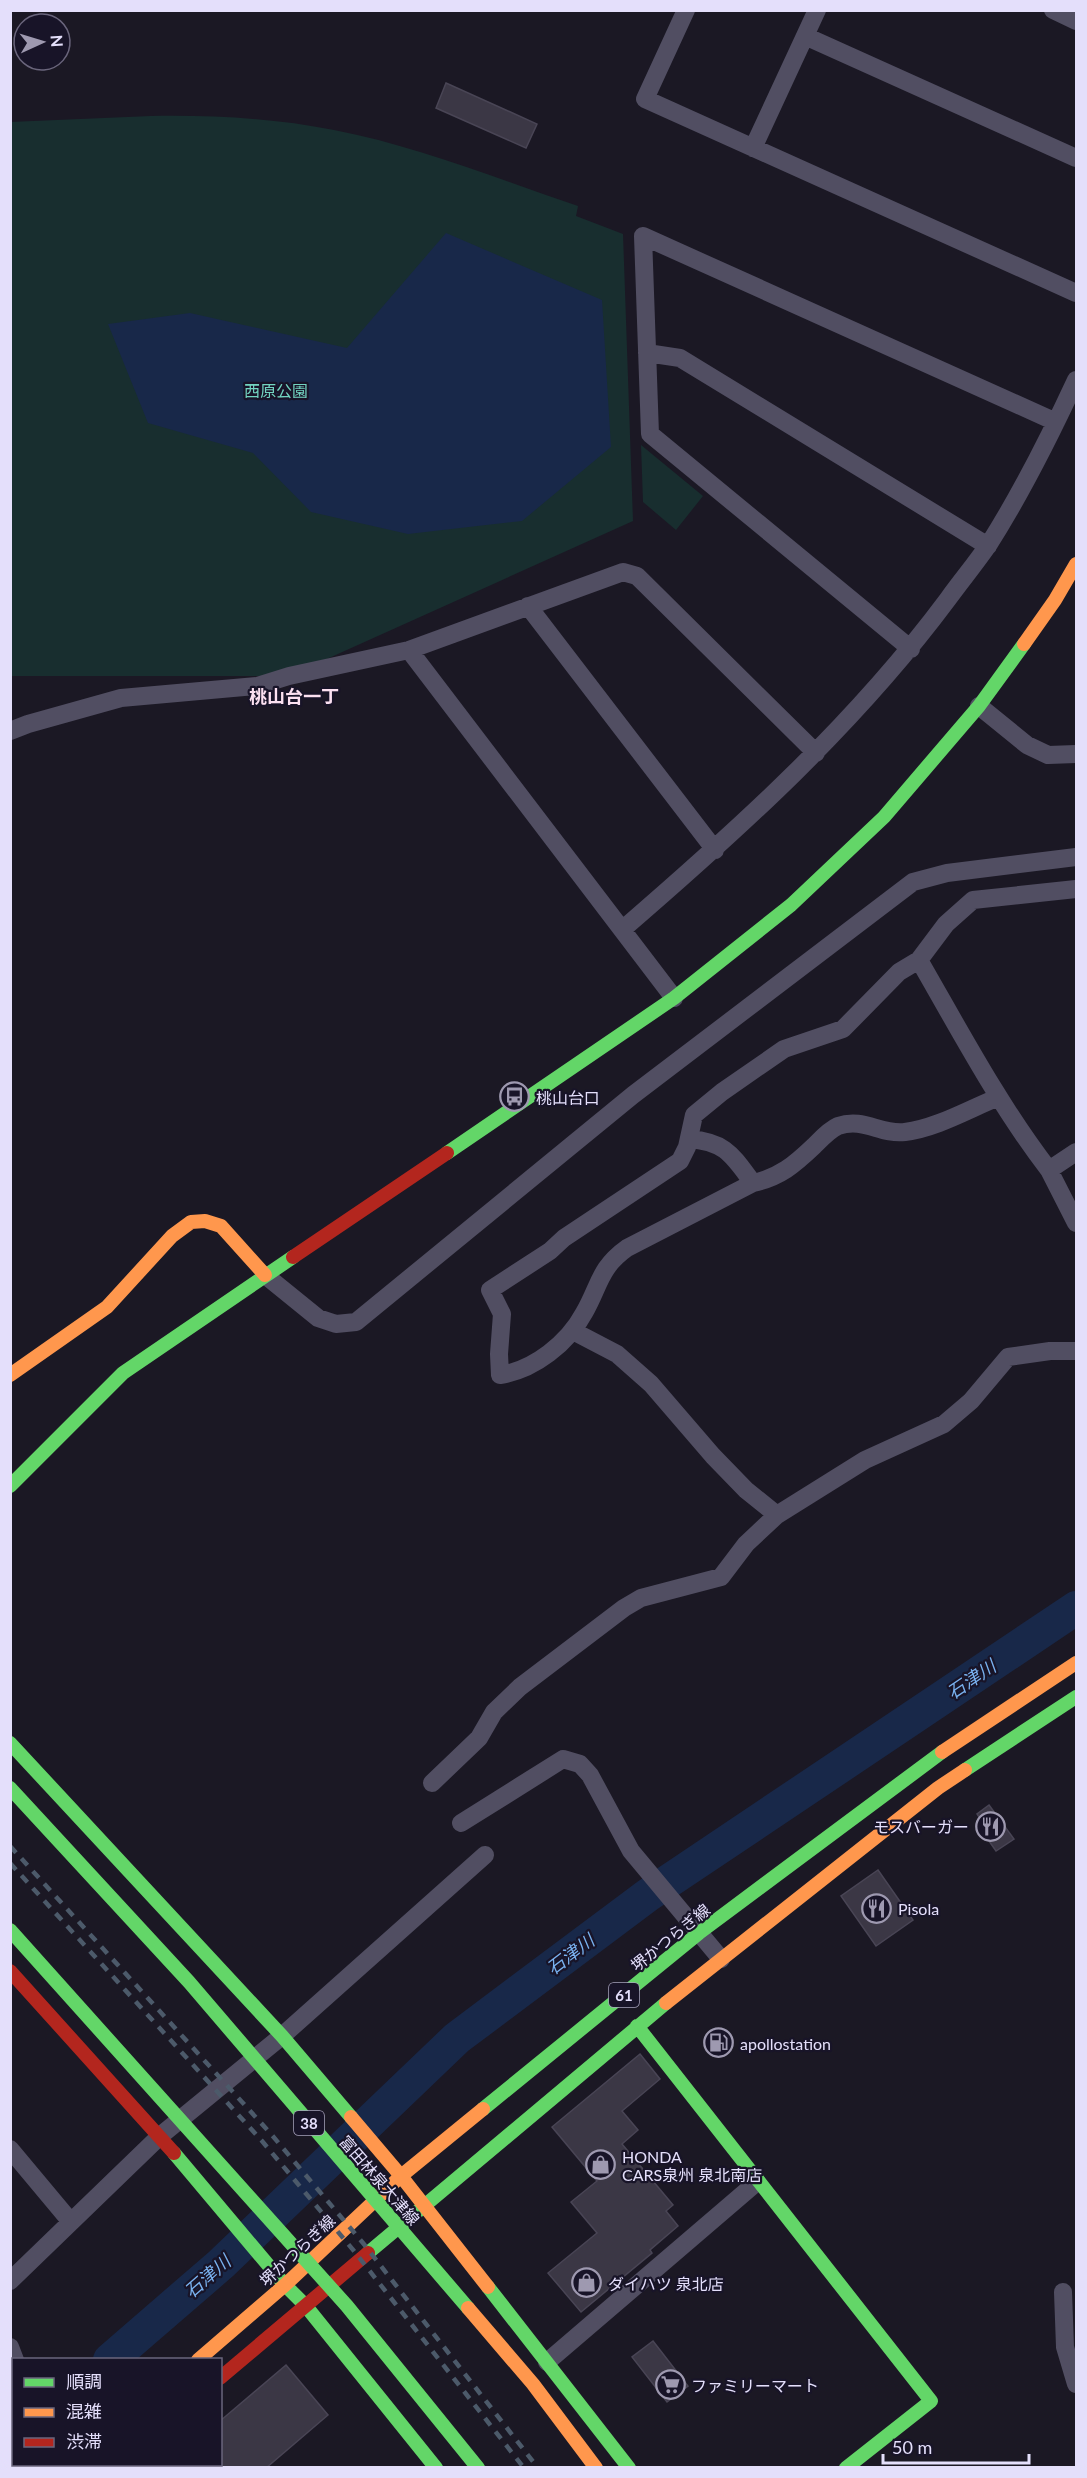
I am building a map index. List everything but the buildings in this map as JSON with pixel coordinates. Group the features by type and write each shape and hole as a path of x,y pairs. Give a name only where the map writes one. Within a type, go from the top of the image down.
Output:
{"main road":[{"path":"10,1486 123,1373 674,998 791,905 884,817 979,706 1055,600 1077,564"},
{"path":"10,1375 107,1307 172,1236 191,1222 205,1221 221,1226 265,1275"},
{"name":"堺かつらぎ線","path":"200,2358 285,2285 401,2176 699,1934 920,1767 1077,1663"},
{"name":"61","path":"222,2376 637,2026 721,1959 938,1788 1077,1697"},
{"path":"10,1743 282,2037 328,2090 401,2176 629,2468"},
{"name":"富田林泉大津線","path":"10,1788 189,1982 532,2384 596,2468"},
{"path":"10,1930 347,2306 478,2468"},
{"path":"10,1971 160,2136 224,2214 305,2305 427,2464"},
{"path":"637,2026 930,2402 846,2468"}],"street":[{"path":"686,10 645,99 1077,293"},
{"path":"753,148 818,10"},
{"path":"1053,10 1077,21"},
{"path":"806,36 1077,158"},
{"path":"911,649 650,434 643,236 1056,422"},
{"path":"647,353 680,358 988,546"},
{"path":"623,929 715,850 816,753 911,649 988,546 1077,380"},
{"path":"10,731 27,724 121,698 257,686 289,676 409,650 623,572 637,576 816,753"},
{"path":"528,606 715,850"},
{"path":"409,650 674,998"},
{"path":"979,706 1027,745 1048,755 1077,754"},
{"path":"265,1275 318,1318 336,1324 356,1322 633,1095 913,882 947,873 1077,857"},
{"path":"999,1097 928,1126 903,1132 885,1131 861,1123 849,1123 832,1128 798,1161 773,1179 753,1183 627,1248 612,1259 573,1331 539,1360 517,1372 500,1375 502,1314 490,1290 680,1161 689,1139 694,1115 722,1092 784,1049 843,1029 899,972 919,960 946,924 973,900 1077,889"},
{"path":"919,960 999,1097 1031,1147 1049,1170 1077,1223"},
{"path":"689,1139 711,1141 732,1154 753,1183"},
{"path":"1049,1170 1077,1152"},
{"path":"573,1331 617,1354 651,1384 713,1456 746,1490 777,1515"},
{"path":"432,1783 479,1738 494,1712 520,1687 624,1608 641,1598 721,1577 746,1544 777,1515 865,1460 944,1424 971,1401 1008,1357 1050,1351 1077,1351"},
{"path":"461,1823 563,1760 580,1764 590,1775 631,1851 721,1959"},
{"path":"10,1797 39,1772"},
{"path":"10,2281 160,2136 282,2037 485,1855"},
{"path":"10,2149 71,2222"},
{"path":"546,2362 757,2182"},
{"path":"1063,2292 1065,2347 1077,2384"}],"green space":[{"name":"西原公園","path":"151,116 266,120 365,137 457,164 578,206 576,216 623,234 633,521 289,676 11,676 10,122"},
{"path":"641,445 703,496 676,530 643,502"}],"water":[{"path":"446,233 602,300 611,447 522,521 408,534 311,512 253,453 148,423 108,324 190,313 347,348"}],"waterway":[{"name":"石津川","path":"112,2358 221,2264 457,2038 648,1895 1076,1608"}],"railway":[{"path":"10,1846 271,2134 363,2243 538,2468"},
{"path":"10,1863 262,2141 354,2251 524,2468"}],"traffic: fast":[{"path":"447,1153 674,998 791,905 884,817 979,706 1024,644"},
{"path":"10,1486 123,1373 293,1257"},
{"path":"965,1770 1076,1697"},
{"path":"10,1743 282,2036 351,2117"},
{"path":"483,2109 699,1933 942,1752"},
{"path":"10,1788 189,1982 468,2308"},
{"path":"10,1930 347,2306 478,2468"},
{"path":"368,2253 666,2003"},
{"path":"637,2026 931,2401 846,2468"},
{"path":"174,2153 285,2285 305,2305 436,2468"},
{"path":"488,2287 629,2468"}],"traffic: slow":[{"path":"1024,644 1055,600 1076,564"},
{"path":"10,1375 107,1307 172,1236 191,1222 205,1221 221,1226 265,1275"},
{"path":"942,1752 1076,1663"},
{"path":"666,2003 938,1788 965,1770"},
{"path":"200,2358 285,2285 401,2176 483,2109"},
{"path":"351,2117 401,2176 488,2287"},
{"path":"468,2308 533,2384 596,2468"}],"traffic: jam":[{"path":"293,1257 447,1153"},
{"path":"10,1971 174,2153"},
{"path":"222,2376 368,2253"}],"place":[{"name":"桃山台口","path":"515,1097"},
{"name":"モスバーガー","path":"990,1826"},
{"name":"Pisola","path":"877,1908"},
{"name":"apollostation","path":"719,2043"},
{"name":"HONDA CARS泉州 泉北南店","path":"601,2165"},
{"name":"ダイハツ 泉北店","path":"587,2283"},
{"name":"ファミリーマート","path":"670,2385"}],"district":[{"name":"桃山台一丁","path":"294,696"}]}
